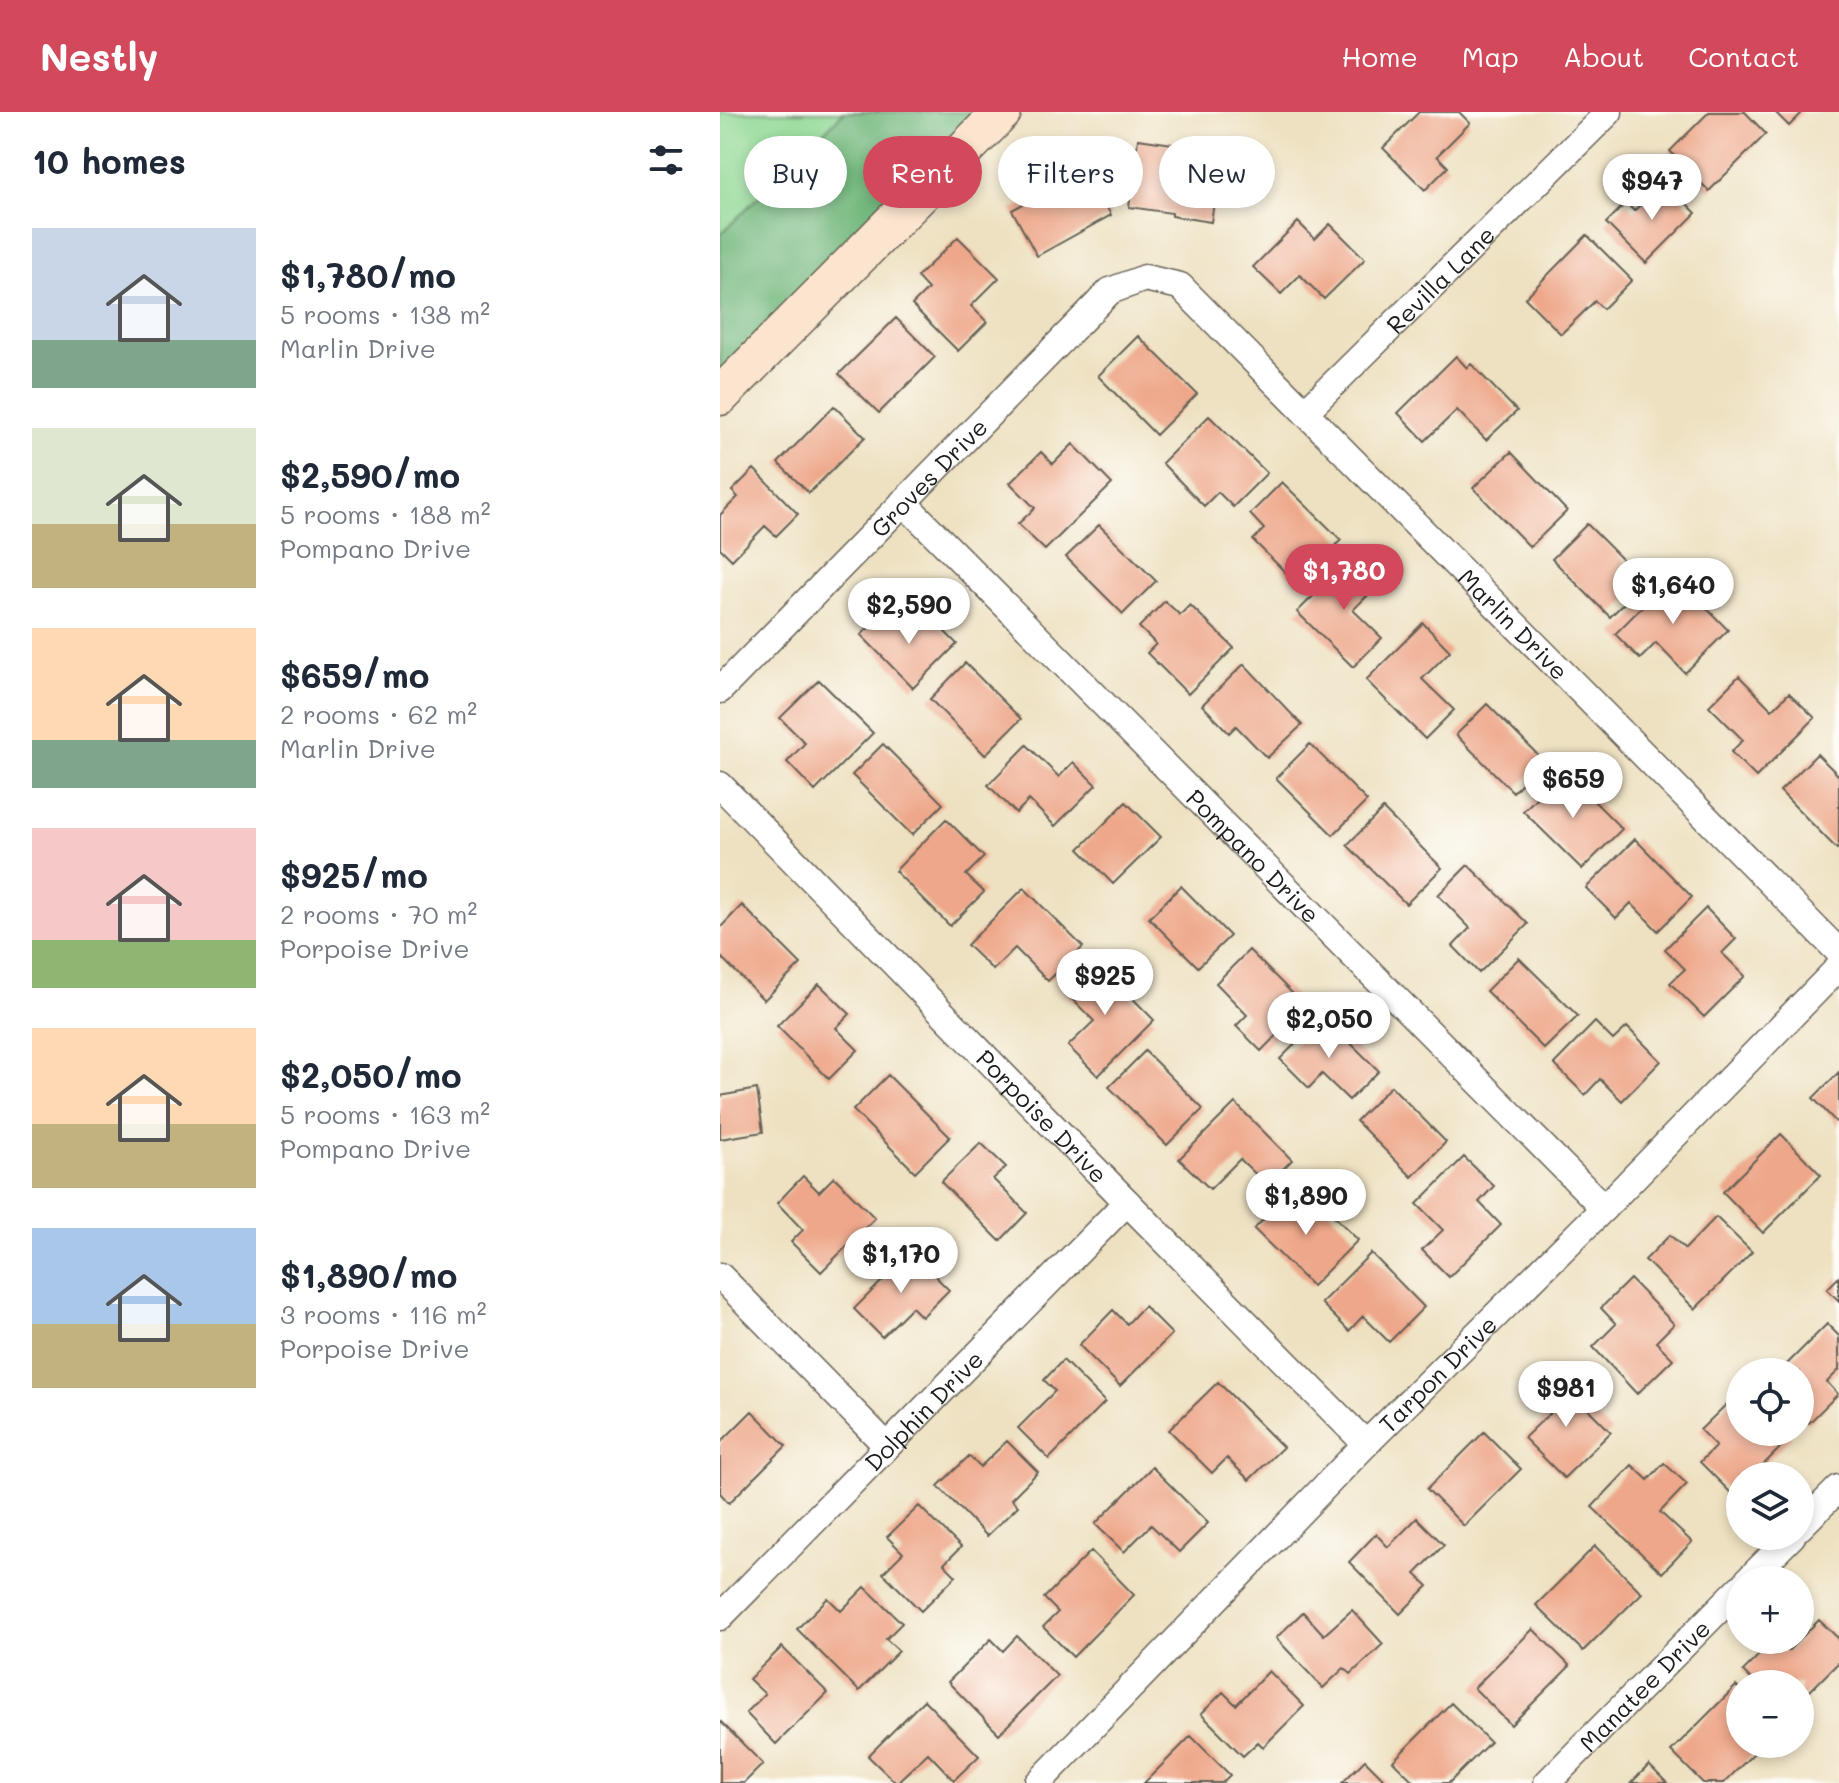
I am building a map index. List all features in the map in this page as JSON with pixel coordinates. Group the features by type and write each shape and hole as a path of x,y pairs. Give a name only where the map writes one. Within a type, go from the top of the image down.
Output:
{"street":[{"path":"720,396 1002,112"},
{"name":"Revilla Lane","path":"1306,411 1609,112"},
{"name":"Marlin Drive","path":"1145,278 1180,286 1839,952"},
{"name":"Groves Drive","path":"720,690 1110,291 1145,278"},
{"name":"Pompano Drive","path":"903,502 1604,1208"},
{"name":"Porpoise Drive","path":"720,785 1366,1444"},
{"name":"Tarpon Drive","path":"1038,1783 1366,1444 1604,1208 1839,967"},
{"name":"Dolphin Drive","path":"720,1617 1127,1202"},
{"path":"720,1276 887,1446"},
{"path":"1814,1513 1839,1488"},
{"path":"1762,1566 1778,1550"},
{"name":"Manatee Drive","path":"1547,1783 1726,1602"}],"green space":[{"path":"720,112 844,112 820,136 744,136 744,208 747,208 720,235"},
{"path":"844,112 977,112 953,136 863,136 863,208 882,208 720,372 720,235 747,208 847,208 847,136 820,136"}],"building":[{"path":"1419,112 1459,112 1470,123 1437,156 1448,167 1425,190 1383,148"},
{"path":"1709,112 1745,112 1766,134 1709,191 1670,151"},
{"path":"1775,112 1803,112 1789,126"},
{"path":"1143,140 1159,142 1159,208 1213,208 1211,222 1172,216 1172,213 1136,208 1143,208"},
{"path":"1664,181 1696,213 1646,263 1606,223 1626,203 1634,211"},
{"path":"1107,208 1111,215 1037,256 1012,210"},
{"path":"1298,222 1315,239 1330,224 1365,259 1324,299 1300,275 1281,294 1253,267"},
{"path":"1587,235 1632,280 1603,309 1595,301 1561,334 1525,298"},
{"path":"958,237 999,278 971,306 987,322 958,351 912,305 928,289 917,277"},
{"path":"896,318 935,357 879,413 839,374"},
{"path":"1138,336 1197,394 1156,435 1098,376"},
{"path":"1456,356 1467,368 1471,364 1517,411 1486,440 1457,410 1425,441 1398,413"},
{"path":"834,406 865,437 809,493 778,463"},
{"path":"1209,416 1267,473 1233,507 1218,492 1204,506 1162,463"},
{"path":"1073,444 1112,484 1045,550 1018,524 1035,508 1010,483 1041,452 1053,464"},
{"path":"1511,452 1567,511 1530,547 1473,488"},
{"path":"754,469 798,514 776,536 765,526 732,560 720,548 720,515 738,497 732,491"},
{"path":"1282,482 1341,540 1297,584 1253,540 1264,529 1250,514"},
{"path":"1587,524 1645,582 1610,617 1552,559"},
{"path":"1099,525 1156,581 1123,614 1066,557"},
{"path":"1355,555 1381,582 1353,610 1382,638 1353,667 1297,612"},
{"path":"1674,575 1728,630 1685,673 1656,643 1640,659 1615,634"},
{"path":"1165,601 1180,615 1190,605 1234,648 1188,694 1147,653 1156,644 1139,627"},
{"path":"889,608 915,634 931,618 957,644 913,688 861,635"},
{"path":"1423,623 1450,651 1422,679 1454,710 1425,739 1366,680"},
{"path":"965,663 1021,719 985,755 930,699"},
{"path":"1244,664 1302,725 1267,758 1236,726 1229,733 1202,705"},
{"path":"1739,676 1772,710 1789,693 1815,718 1756,777 1731,752 1743,740 1709,706"},
{"path":"819,680 873,733 815,791 787,762 805,743 780,718"},
{"path":"1487,704 1544,761 1513,792 1456,735"},
{"path":"883,744 943,804 912,835 852,775"},
{"path":"1310,744 1367,801 1333,835 1276,778"},
{"path":"1027,745 1059,777 1073,762 1096,785 1055,826 1029,800 1016,813 988,785"},
{"path":"1817,754 1839,776 1837,849 1780,791"},
{"path":"1564,771 1622,829 1582,869 1523,811"},
{"path":"1126,802 1161,837 1113,884 1079,849"},
{"path":"1383,809 1442,868 1406,904 1347,845"},
{"path":"946,819 984,857 966,875 984,892 950,926 895,871"},
{"path":"1635,839 1692,897 1658,931 1631,903 1616,918 1586,888"},
{"path":"1468,865 1528,924 1479,973 1453,946 1470,928 1438,895"},
{"path":"1181,886 1230,936 1198,967 1149,918"},
{"path":"1024,888 1083,947 1048,981 1015,948 993,970 967,945"},
{"path":"742,905 801,964 764,1000 720,956 720,928"},
{"path":"1706,908 1736,939 1722,953 1745,976 1704,1017 1670,983 1685,969 1665,949"},
{"path":"1249,950 1305,1006 1261,1051 1236,1026 1247,1015 1216,983"},
{"path":"1519,958 1578,1016 1544,1049 1486,991"},
{"path":"1094,959 1154,1020 1098,1076 1068,1046 1094,1021 1063,990"},
{"path":"819,984 850,1014 836,1028 858,1050 829,1079 777,1026"},
{"path":"1323,1016 1379,1071 1349,1100 1322,1074 1309,1088 1280,1059"},
{"path":"1595,1022 1613,1040 1627,1027 1661,1061 1622,1101 1600,1079 1585,1095 1554,1064"},
{"path":"1145,1051 1203,1109 1167,1145 1109,1087"},
{"path":"1839,1072 1839,1125 1813,1098"},
{"path":"888,1075 950,1137 915,1172 853,1110"},
{"path":"1391,1086 1446,1142 1412,1177 1356,1121"},
{"path":"757,1089 763,1132 720,1139 720,1096"},
{"path":"1235,1103 1292,1160 1267,1185 1240,1159 1210,1189 1179,1159"},
{"path":"1781,1134 1821,1175 1763,1233 1723,1192"},
{"path":"981,1143 1006,1167 993,1179 1027,1213 1000,1241 941,1182"},
{"path":"1464,1157 1494,1186 1479,1202 1501,1225 1449,1277 1422,1250 1443,1230 1417,1204"},
{"path":"803,1176 819,1192 834,1177 875,1218 821,1272 791,1242 803,1230 777,1203"},
{"path":"1291,1192 1307,1208 1317,1199 1358,1240 1312,1286 1254,1229"},
{"path":"1716,1217 1752,1252 1695,1309 1645,1260 1670,1235 1685,1249"},
{"path":"911,1252 949,1290 922,1317 912,1307 882,1337 854,1309"},
{"path":"1371,1253 1424,1307 1389,1342 1363,1316 1349,1331 1321,1303"},
{"path":"1839,1277 1839,1301 1827,1289"},
{"path":"1630,1279 1674,1324 1656,1342 1673,1359 1637,1394 1593,1347 1616,1324 1601,1308"},
{"path":"1144,1306 1172,1334 1120,1386 1079,1345 1113,1310 1127,1324"},
{"path":"1827,1324 1839,1336 1839,1370 1827,1382 1838,1394 1814,1418 1814,1358 1793,1358"},
{"path":"1063,1360 1105,1402 1049,1459 1018,1428 1055,1391 1044,1380"},
{"path":"1555,1376 1611,1432 1564,1478 1524,1438 1552,1411 1536,1394"},
{"path":"1218,1382 1283,1447 1249,1480 1227,1458 1212,1473 1169,1430"},
{"path":"1726,1405 1726,1446 1782,1446 1766,1462 1726,1462 1726,1488 1700,1462 1716,1446 1700,1430"},
{"path":"752,1411 786,1446 729,1503 720,1493 720,1443"},
{"path":"1484,1432 1521,1469 1464,1526 1427,1489"},
{"path":"1007,1441 1038,1472 1011,1499 1018,1506 987,1536 938,1486 969,1456 980,1467"},
{"path":"1664,1463 1687,1484 1660,1512 1692,1542 1662,1573 1592,1507 1632,1465 1648,1480"},
{"path":"1152,1467 1208,1523 1179,1552 1151,1525 1124,1552 1095,1524"},
{"path":"919,1506 961,1547 944,1564 956,1576 921,1611 883,1573 903,1553 887,1537"},
{"path":"1417,1518 1444,1545 1415,1574 1428,1586 1400,1614 1349,1562 1376,1534 1388,1547"},
{"path":"1595,1546 1642,1593 1583,1651 1536,1605"},
{"path":"1091,1551 1134,1595 1073,1657 1043,1627 1058,1612 1044,1598"},
{"path":"865,1587 902,1623 886,1639 899,1651 859,1691 797,1629 828,1598 841,1611"},
{"path":"1352,1610 1383,1644 1351,1674 1344,1668 1323,1688 1276,1638 1303,1612 1324,1635"},
{"path":"1819,1620 1839,1639 1839,1662 1814,1687 1814,1670 1744,1670 1760,1654 1814,1654 1814,1625"},
{"path":"1533,1629 1570,1666 1511,1725 1474,1688"},
{"path":"1017,1636 1057,1676 999,1734 948,1682 991,1639 1003,1651"},
{"path":"782,1647 828,1693 776,1744 746,1713 765,1694 749,1679"},
{"path":"1269,1671 1304,1706 1263,1747 1258,1742 1243,1756 1201,1714 1223,1692 1236,1705"},
{"path":"1726,1696 1726,1758 1749,1758 1724,1783 1703,1783 1671,1751"},
{"path":"924,1700 979,1756 954,1780 928,1753 896,1783 868,1756"},
{"path":"1451,1703 1490,1742 1449,1783 1415,1783 1393,1761"},
{"path":"720,1721 763,1764 744,1783 720,1783"},
{"path":"1191,1736 1230,1775 1222,1783 1144,1783"},
{"path":"1365,1760 1388,1783 1342,1783"},
{"path":"1649,1765 1667,1783 1631,1783"}]}
